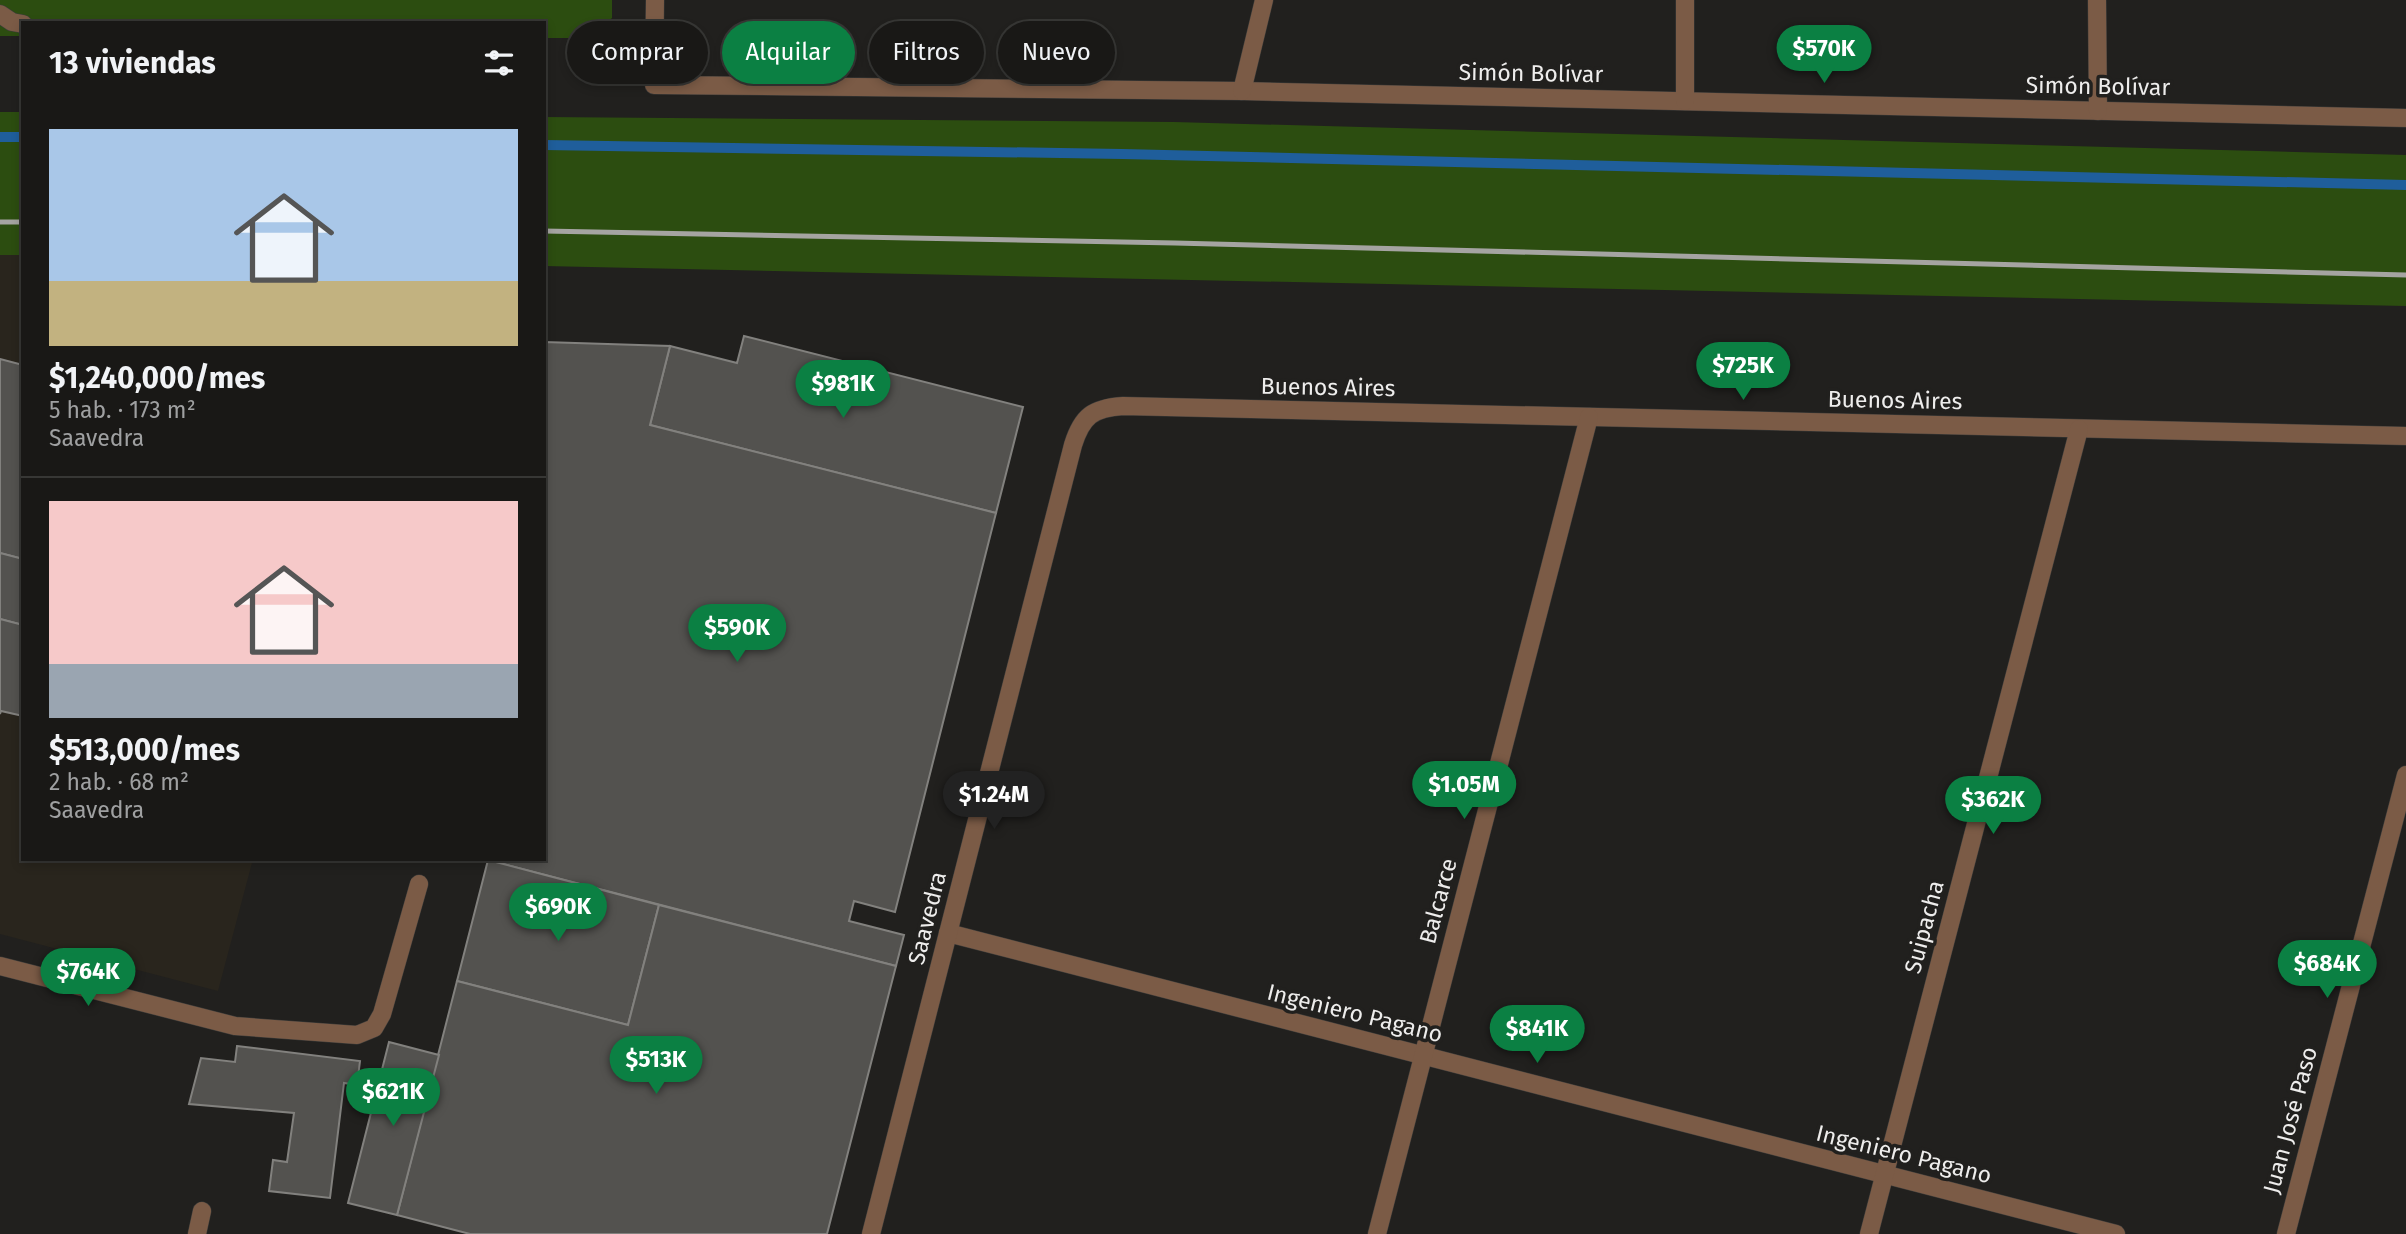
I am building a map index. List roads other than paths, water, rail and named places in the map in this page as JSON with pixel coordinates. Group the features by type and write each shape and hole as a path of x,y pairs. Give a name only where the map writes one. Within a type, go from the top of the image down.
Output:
{"street":[{"name":"Simón Bolívar","path":"654,0 654,85 1242,91 2406,118"},
{"path":"1242,91 1264,0"},
{"path":"1685,0 1685,101"},
{"path":"2097,0 2098,111"},
{"path":"0,14 12,22 21,24"},
{"name":"Buenos Aires","path":"1090,414 1100,409 1123,406 2406,436"},
{"name":"Saavedra","path":"871,1234 1073,445 1077,433 1090,414"},
{"name":"Balcarce","path":"1377,1234 1589,417"},
{"name":"Suipacha","path":"1869,1234 2079,429"},
{"name":"Juan José Paso","path":"2286,1234 2406,775"},
{"path":"0,966 186,1014 254,1028 347,1035 366,1032 374,1028 382,1014 419,884"},
{"name":"Ingeniero Pagano","path":"948,933 2116,1234"},
{"path":"197,1234 202,1212"}],"waterway":[{"path":"0,137 21,137"},
{"path":"546,145 1122,154 2406,185"}],"railway":[{"path":"0,222 21,222"},
{"path":"546,231 1175,243 2406,275"}]}
